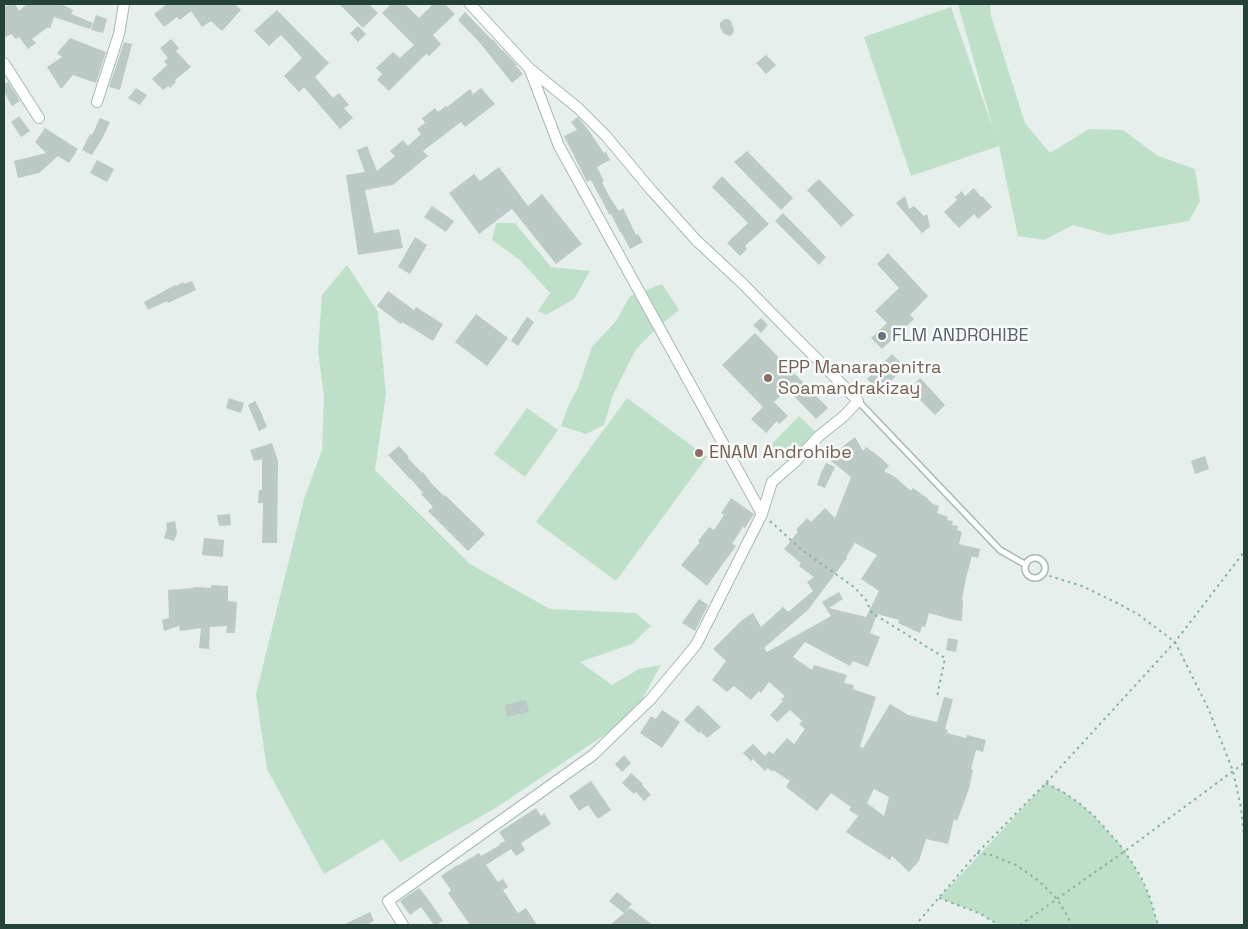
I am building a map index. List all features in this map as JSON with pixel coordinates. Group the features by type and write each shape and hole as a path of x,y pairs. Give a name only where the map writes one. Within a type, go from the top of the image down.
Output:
{"street":[{"path":"97,102 119,34 124,4"},
{"path":"403,925 388,901 593,755 651,699 696,644 762,514 772,482 858,401 743,284 696,240 606,136 578,108 530,69 470,4"},
{"path":"4,63 39,118"},
{"path":"530,69 559,146 762,514"}],"lane":[{"path":"858,401 1000,550 1026,565"},
{"path":"1038,558 1041,560 1045,566 1043,574 1036,578 1026,573 1026,565 1030,559 1038,558"}],"path":[{"path":"762,514 802,550 854,587 866,600 872,612 946,658 937,698"},
{"path":"919,921 978,853 1046,783 1175,642 1244,552"},
{"path":"1043,574 1082,586 1119,604 1175,642 1208,708 1233,771 1241,808 1244,836"},
{"path":"1020,925 1125,851 1244,763"},
{"path":"1046,783 1079,803 1108,830 1125,851 1141,877 1149,895 1158,925"},
{"path":"978,853 1016,865 1039,881 1057,899 1072,925"},
{"path":"939,898 979,913 998,925"}],"green space":[{"path":"958,4 990,4 991,16 1025,123 1050,153 1089,129 1123,130 1158,156 1195,169 1200,201 1189,221 1109,235 1073,225 1044,240 1018,236 999,146 911,176 864,37 951,7 994,132"},
{"path":"496,223 515,223 551,267 590,271 574,299 546,315 538,311 550,293 520,260 492,240"},
{"path":"347,265 378,312 386,394 375,470 470,564 550,609 636,613 651,626 632,644 580,662 612,685 639,669 661,665 633,716 494,809 400,862 383,839 324,874 267,769 256,694 304,499 322,450 324,397 318,350 322,295"},
{"path":"662,284 679,310 636,349 613,395 604,425 586,434 561,426 568,406 578,388 592,347 616,321 630,296"},
{"path":"627,398 707,457 616,581 536,522"},
{"path":"527,408 558,430 525,477 494,454"},
{"path":"799,416 817,433 788,463 770,446"},
{"path":"1046,783 1079,803 1094,816 1120,845 1143,882 1158,925 997,925 979,913 939,898"}],"building":[{"path":"15,4 19,11 27,4 61,4 73,10 71,14 93,23 90,29 54,17 50,29 48,27 32,39 36,43 28,49 19,37 16,39 11,34 4,38 4,7"},
{"path":"167,4 235,4 241,10 222,31 211,21 202,27 191,11 180,20 177,17 164,27 154,14"},
{"path":"339,4 369,4 378,13 363,28"},
{"path":"391,4 405,4 419,18 433,4 445,4 455,14 433,35 441,44 429,56 426,54 389,91 377,80 382,74 376,68 393,52 400,58 414,45 382,13"},
{"path":"277,10 329,63 315,77 333,98 339,93 349,105 344,108 353,118 340,129 304,87 299,92 284,76 302,58 281,35 269,46 254,31"},
{"path":"465,12 493,39 523,74 512,83 480,43 458,20"},
{"path":"96,15 107,19 103,33 91,30"},
{"path":"724,19 731,21 734,30 732,35 729,36 723,33 720,27 720,23"},
{"path":"358,26 366,34 358,42 350,33"},
{"path":"70,38 106,52 96,83 73,75 61,89 47,67 62,57 57,53"},
{"path":"171,39 179,48 176,51 191,67 175,80 176,82 170,88 168,86 163,90 152,79 167,65 164,61 168,58 160,48"},
{"path":"124,42 132,44 120,90 109,87"},
{"path":"766,55 776,65 766,74 756,63"},
{"path":"8,82 20,101 12,106 4,92 4,84"},
{"path":"136,88 147,95 140,105 128,98"},
{"path":"481,88 495,104 465,127 461,122 423,151 428,156 393,185 365,190 374,233 399,229 403,248 358,255 346,175 365,172 357,150 367,146 377,171 395,156 390,151 403,140 408,146 421,134 417,129 425,123 422,118 435,108 438,112 447,107 470,89 473,94"},
{"path":"19,116 30,131 21,137 11,122"},
{"path":"578,117 604,153 606,152 610,160 597,167 609,196 619,211 623,208 636,235 638,234 643,242 630,249 591,180 587,182 564,136 577,130 571,122"},
{"path":"100,118 110,122 92,155 82,150"},
{"path":"45,128 78,149 69,163 58,156 39,173 18,178 14,161 46,153 35,142"},
{"path":"747,151 793,198 781,210 734,162"},
{"path":"97,160 114,169 107,182 90,173"},
{"path":"499,167 528,206 542,194 582,244 556,264 512,209 479,234 449,193 474,174 480,181"},
{"path":"722,176 769,224 745,246 747,249 740,256 727,243 748,223 712,187"},
{"path":"819,179 854,215 841,227 807,190"},
{"path":"974,188 992,207 978,219 974,214 959,228 944,212 957,200 955,197 962,191 965,196"},
{"path":"905,196 909,209 914,206 924,216 927,214 930,227 922,233 896,203"},
{"path":"432,206 454,221 446,232 424,217"},
{"path":"783,213 826,257 819,265 775,221"},
{"path":"415,237 427,245 410,274 398,267"},
{"path":"888,253 928,296 910,315 914,319 882,349 871,338 887,323 875,311 899,288 877,264"},
{"path":"192,281 196,290 148,310 144,302 175,285"},
{"path":"388,291 414,310 416,307 443,324 433,341 402,322 401,324 377,306"},
{"path":"476,314 508,338 487,366 455,342"},
{"path":"527,317 534,322 518,346 511,341"},
{"path":"761,318 768,325 761,333 753,325"},
{"path":"755,333 828,408 816,419 787,389 774,402 788,416 779,424 777,421 766,433 751,419 763,407 722,365"},
{"path":"892,354 905,367 880,392 867,379"},
{"path":"920,378 945,405 935,415 909,389"},
{"path":"229,398 244,403 241,413 226,408"},
{"path":"255,401 267,427 259,431 248,405"},
{"path":"855,437 863,451 866,447 889,466 884,471 895,477 911,491 913,488 933,504 939,506 937,513 948,517 947,520 953,521 952,525 958,526 957,530 962,532 959,544 980,549 978,558 972,556 966,578 962,599 962,621 929,613 925,627 922,626 920,633 898,623 899,620 877,614 870,633 880,637 868,667 853,661 850,666 805,642 793,657 812,670 814,665 847,675 844,683 854,685 853,689 876,697 860,746 863,748 890,704 908,715 937,722 944,697 953,699 945,729 948,730 947,733 966,738 967,735 986,740 983,752 976,750 971,769 973,770 969,789 957,821 954,819 948,844 926,839 919,861 909,872 892,856 890,860 846,832 858,816 849,810 851,807 831,793 817,811 786,787 790,781 768,768 765,771 753,759 751,761 743,753 753,744 765,756 769,751 773,754 787,738 794,744 805,729 799,724 802,721 790,710 777,722 770,715 783,701 781,700 785,696 769,682 761,693 759,691 751,700 734,686 727,692 712,680 726,661 713,649 742,620 753,613 761,627 783,607 788,612 813,591 807,582 814,577 799,566 801,563 784,549 798,532 796,530 807,518 811,522 825,508 835,518 851,477 831,461 836,452","holes":["855,543 877,555 861,579 879,591 866,617 829,608 843,599 839,592 822,602 831,616 767,652 764,648 808,610 847,558","874,789 889,797 884,816 867,803"]},
{"path":"272,443 278,461 277,543 262,543 263,503 258,503 259,490 262,490 262,459 254,461 250,450"},
{"path":"399,446 432,484 485,534 468,551 428,511 433,507 421,494 423,493 388,455"},
{"path":"1205,456 1209,469 1195,474 1191,461"},
{"path":"826,463 835,467 825,488 817,485"},
{"path":"731,498 754,514 732,544 736,546 707,586 681,565 700,542 698,541 709,527 714,530 724,515 721,513"},
{"path":"230,514 231,525 219,526 217,515"},
{"path":"175,521 177,533 174,541 164,538 167,529 166,523"},
{"path":"204,538 224,540 223,557 202,555"},
{"path":"211,585 228,586 228,601 237,602 235,633 226,633 227,626 210,627 209,649 199,648 201,628 180,631 179,626 164,631 162,620 169,618 168,590 194,587 211,588"},
{"path":"699,599 708,605 695,631 682,623"},
{"path":"948,638 958,640 956,652 946,650"},
{"path":"526,700 529,712 507,717 504,705"},
{"path":"698,705 721,727 707,738 684,720"},
{"path":"662,710 680,722 662,748 640,733 651,716 656,719"},
{"path":"624,755 631,763 622,772 615,764"},
{"path":"631,773 651,795 644,801 636,792 634,794 622,783"},
{"path":"591,781 611,810 598,819 588,805 579,811 569,796"},
{"path":"536,808 541,816 544,813 551,824 521,843 525,850 516,856 511,849 486,865 498,882 503,879 508,887 503,890 518,913 526,908 537,925 470,925 448,893 451,890 441,876 479,853 481,856 500,845 505,841 499,832"},
{"path":"419,888 443,921 434,925 421,907 410,915 400,901"},
{"path":"617,892 632,904 624,913 609,901"},
{"path":"630,908 653,925 610,925"},
{"path":"370,912 374,921 366,925 343,925"}],"place":[{"name":"FLM ANDROHIBE","path":"882,336"},
{"name":"EPP Manarapenitra Soamandrakizay","path":"768,378"},
{"name":"ENAM Androhibe","path":"699,453"}]}
